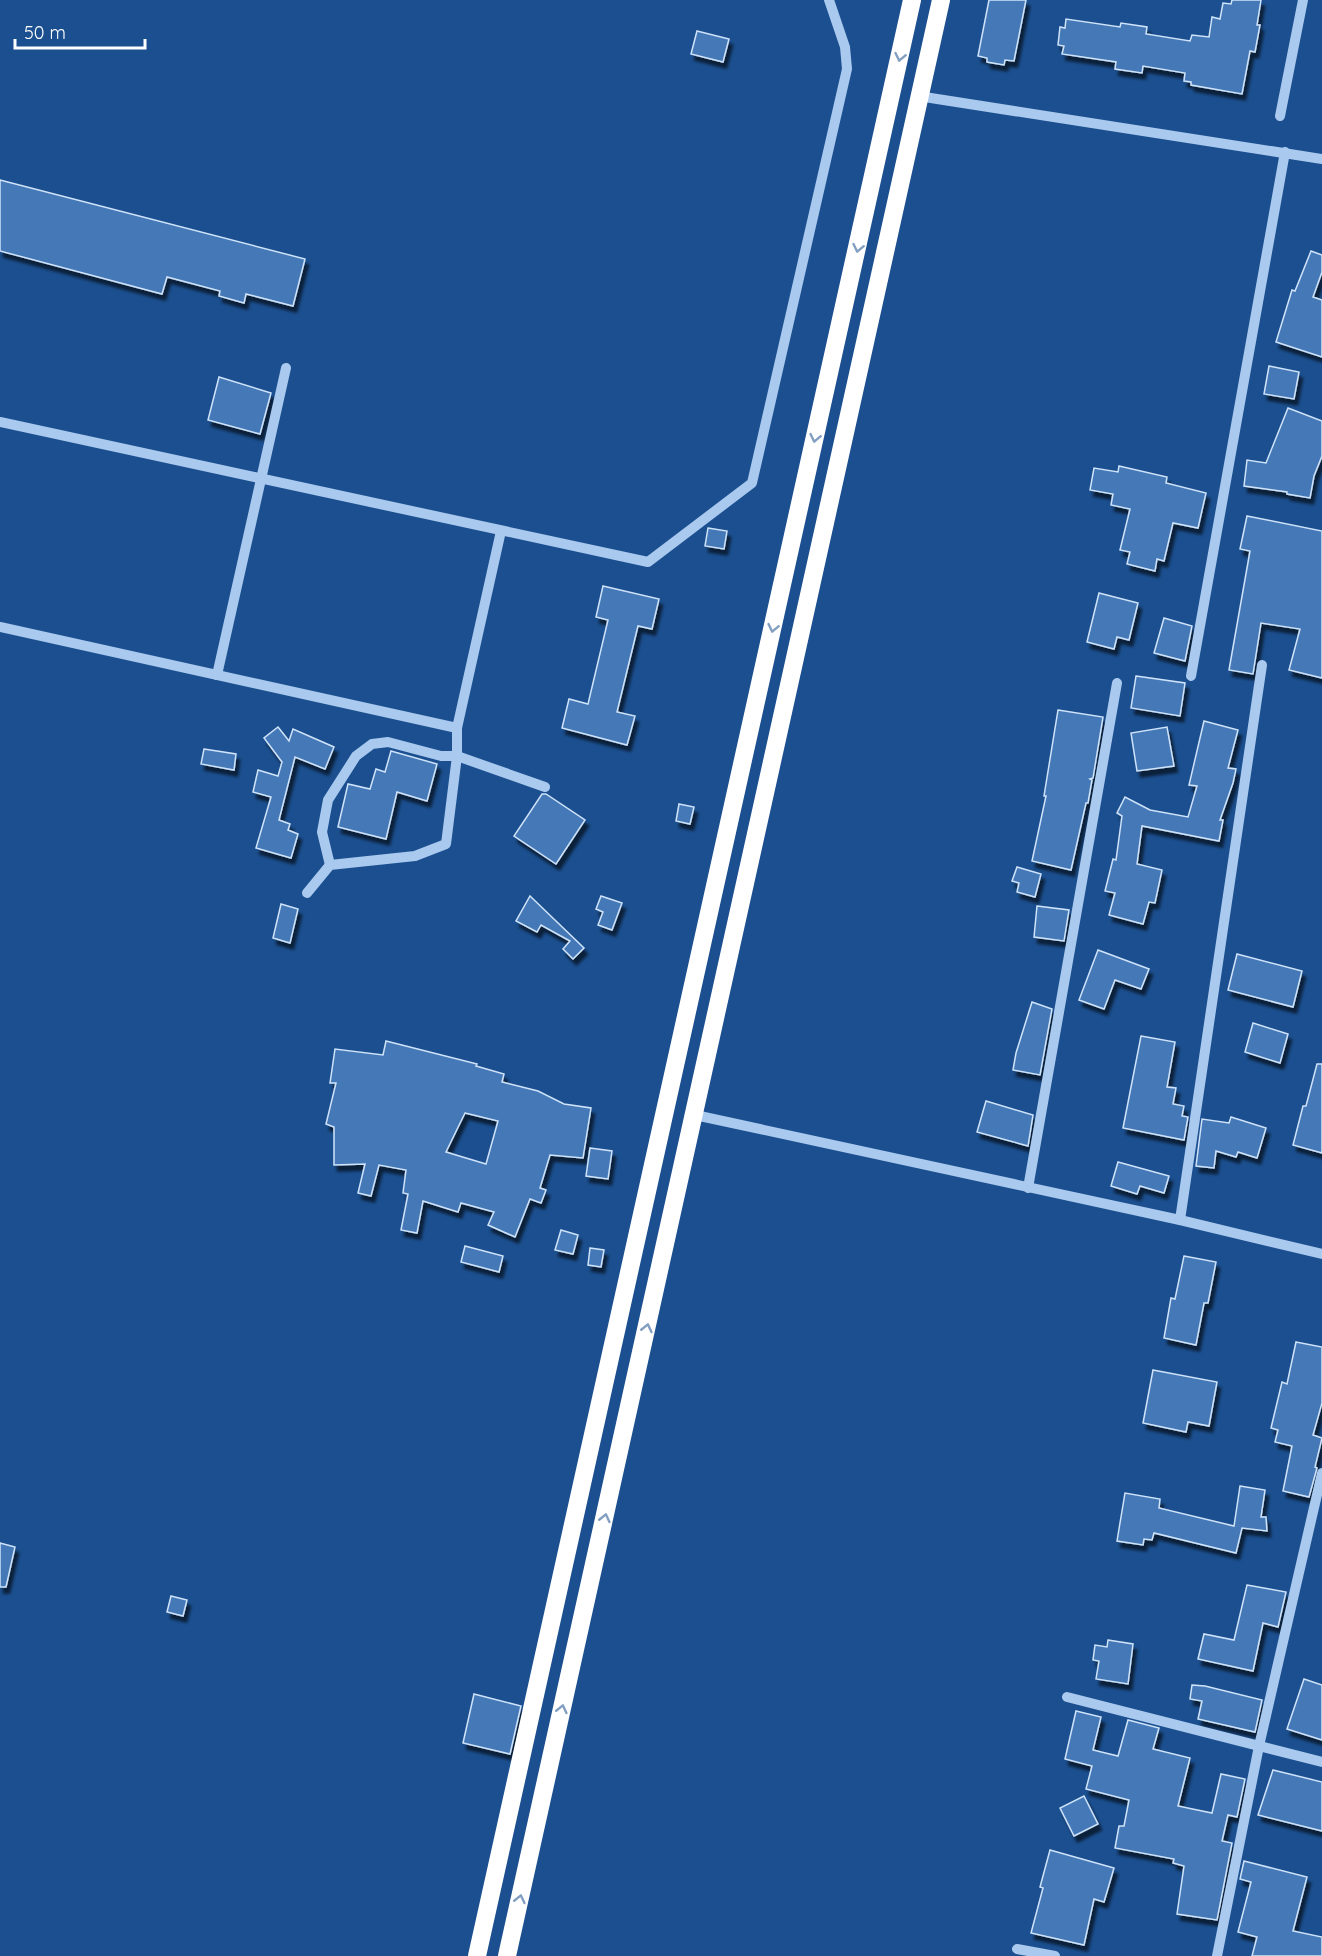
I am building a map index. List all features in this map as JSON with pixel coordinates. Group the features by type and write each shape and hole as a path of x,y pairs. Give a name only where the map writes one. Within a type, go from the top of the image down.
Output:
{"highway":[{"path":"477,1956 912,0"},
{"path":"507,1956 941,0"}],"street":[{"path":"0,422 648,562 752,483 847,69 845,47 830,0"},
{"path":"1280,116 1303,0"},
{"path":"918,96 1322,159"},
{"path":"1191,676 1285,152"},
{"path":"217,675 286,368"},
{"path":"307,893 330,865 416,856 446,844 457,756 457,728 501,531"},
{"path":"0,627 457,728"},
{"path":"1180,1220 1262,665"},
{"path":"1028,1188 1117,683"},
{"path":"330,865 322,832 328,800 356,756 372,744 388,742 441,756 457,756 545,788"},
{"path":"694,1115 1180,1220 1322,1254"},
{"path":"1217,1956 1259,1746 1322,1473"},
{"path":"1067,1697 1322,1762"},
{"path":"1017,1949 1055,1956"}],"building":[{"path":"989,0 1026,0 1014,61 1005,60 1004,65 987,62 987,58 978,56"},
{"path":"1232,0 1261,0 1257,25 1260,25 1255,52 1250,51 1242,94 1191,85 1191,82 1184,81 1185,73 1143,66 1142,73 1115,69 1116,62 1062,54 1064,46 1058,45 1060,27 1065,28 1066,19 1120,27 1121,23 1147,27 1146,34 1190,41 1192,35 1209,37 1212,17 1220,19 1223,3 1231,4"},
{"path":"697,31 729,39 723,62 691,54"},
{"path":"0,180 305,259 293,306 246,294 244,303 219,296 220,291 167,277 162,294 0,251"},
{"path":"1311,251 1322,255 1322,272 1313,297 1322,300 1322,357 1276,342 1292,290 1295,291"},
{"path":"1269,366 1299,372 1294,399 1264,394"},
{"path":"219,377 271,393 260,434 208,420"},
{"path":"1288,408 1322,421 1322,456 1314,476 1310,498 1244,486 1247,460 1266,463"},
{"path":"1119,466 1167,477 1166,483 1206,493 1198,528 1173,523 1164,561 1157,559 1155,571 1127,564 1130,552 1120,550 1130,509 1111,505 1113,494 1090,490 1094,468 1118,472"},
{"path":"1247,516 1322,531 1322,678 1289,670 1300,629 1261,623 1253,674 1229,670 1250,551 1240,549"},
{"path":"708,528 727,531 724,549 705,546"},
{"path":"603,586 659,599 652,629 638,626 617,712 635,716 627,745 562,728 569,699 588,704 608,620 596,617"},
{"path":"1099,593 1138,603 1129,640 1117,637 1114,649 1087,642"},
{"path":"1164,618 1192,626 1185,661 1154,653"},
{"path":"1136,676 1185,683 1180,716 1131,708"},
{"path":"1058,710 1103,717 1093,778 1090,779 1092,780 1088,803 1086,803 1071,870 1032,861 1046,796 1044,796"},
{"path":"1204,721 1238,730 1228,768 1236,769 1220,820 1223,820 1219,841 1142,826 1137,864 1162,870 1155,903 1149,902 1143,924 1109,915 1115,893 1105,891 1113,859 1116,860 1122,816 1117,813 1125,797 1150,810 1188,817 1197,786 1189,785"},
{"path":"278,727 289,741 293,729 334,747 325,769 295,757 279,820 290,824 288,830 298,834 291,858 256,848 271,797 253,792 258,770 278,776 282,762 264,738"},
{"path":"1167,727 1174,766 1137,771 1131,733"},
{"path":"204,749 236,754 234,770 201,764"},
{"path":"391,751 437,764 427,801 397,792 386,839 338,827 348,784 370,789 376,769 385,772"},
{"path":"542,794 546,794 585,820 556,864 514,836"},
{"path":"679,804 694,807 690,824 676,821"},
{"path":"1017,867 1041,874 1035,897 1017,892 1019,883 1012,881"},
{"path":"530,896 584,948 573,959 563,949 570,941 541,925 537,932 516,921"},
{"path":"601,896 622,903 612,930 598,925 603,912 596,909"},
{"path":"281,904 298,909 290,943 273,938"},
{"path":"1037,906 1069,910 1064,941 1034,937"},
{"path":"1098,950 1149,969 1141,989 1115,980 1104,1009 1079,1000"},
{"path":"1237,954 1302,971 1293,1007 1228,990"},
{"path":"1032,1002 1052,1009 1040,1075 1013,1070"},
{"path":"1253,1023 1288,1034 1280,1063 1245,1052"},
{"path":"1141,1036 1175,1042 1167,1087 1176,1088 1173,1104 1184,1106 1182,1116 1188,1117 1184,1140 1123,1128"},
{"path":"386,1041 477,1064 476,1066 504,1074 502,1082 538,1091 564,1104 591,1108 583,1158 550,1155 540,1188 546,1190 541,1203 530,1199 515,1237 488,1225 494,1212 461,1203 458,1212 423,1201 417,1233 401,1230 408,1194 403,1193 406,1170 379,1165 371,1196 358,1193 365,1164 334,1165 334,1127 326,1124 336,1083 330,1083 335,1049 383,1055","holes":["465,1113 498,1121 486,1164 446,1152"]},
{"path":"1317,1064 1322,1064 1322,1153 1293,1145"},
{"path":"986,1101 1033,1115 1028,1146 977,1132"},
{"path":"1231,1117 1266,1128 1257,1158 1238,1152 1236,1157 1216,1151 1214,1168 1196,1166 1202,1119 1229,1123"},
{"path":"590,1148 612,1151 608,1179 586,1176"},
{"path":"1118,1162 1169,1176 1164,1193 1140,1186 1137,1194 1111,1186"},
{"path":"561,1230 578,1235 573,1254 555,1250"},
{"path":"465,1246 503,1256 499,1272 461,1262"},
{"path":"590,1248 604,1250 601,1267 588,1265"},
{"path":"1184,1256 1216,1262 1208,1303 1204,1303 1196,1345 1164,1338 1171,1298 1175,1299"},
{"path":"1296,1342 1322,1347 1322,1403 1313,1435 1322,1438 1309,1497 1283,1491 1292,1446 1275,1442 1278,1430 1271,1428 1282,1382 1287,1384"},
{"path":"1153,1370 1217,1382 1209,1426 1188,1422 1186,1432 1143,1423"},
{"path":"1240,1486 1265,1490 1261,1517 1266,1517 1267,1531 1242,1528 1236,1553 1154,1533 1152,1540 1144,1539 1143,1545 1117,1541 1125,1493 1160,1499 1159,1508 1234,1526"},
{"path":"0,1543 15,1547 6,1587 0,1587"},
{"path":"1247,1585 1286,1592 1278,1627 1263,1623 1253,1671 1198,1659 1204,1634 1234,1640"},
{"path":"171,1596 187,1600 183,1616 167,1612"},
{"path":"1108,1640 1133,1644 1128,1684 1096,1679 1099,1661 1093,1660 1095,1645 1107,1647"},
{"path":"1304,1679 1322,1685 1322,1740 1287,1729"},
{"path":"1192,1685 1262,1700 1255,1732 1198,1719 1202,1701 1190,1699"},
{"path":"474,1694 521,1706 510,1754 463,1743"},
{"path":"1076,1711 1101,1717 1093,1750 1118,1756 1128,1720 1159,1728 1153,1749 1190,1758 1178,1806 1212,1813 1221,1774 1245,1779 1237,1817 1228,1815 1222,1841 1232,1843 1217,1920 1177,1914 1184,1866 1173,1863 1174,1859 1115,1848 1119,1826 1124,1826 1129,1800 1086,1789 1092,1766 1065,1759"},
{"path":"1273,1770 1322,1782 1322,1831 1258,1815"},
{"path":"1084,1796 1098,1824 1074,1836 1060,1808"},
{"path":"1050,1850 1114,1868 1104,1902 1094,1899 1084,1945 1031,1933"},
{"path":"1244,1861 1307,1877 1293,1931 1322,1937 1322,1956 1252,1956 1257,1937 1238,1932 1251,1882 1240,1879"}]}
